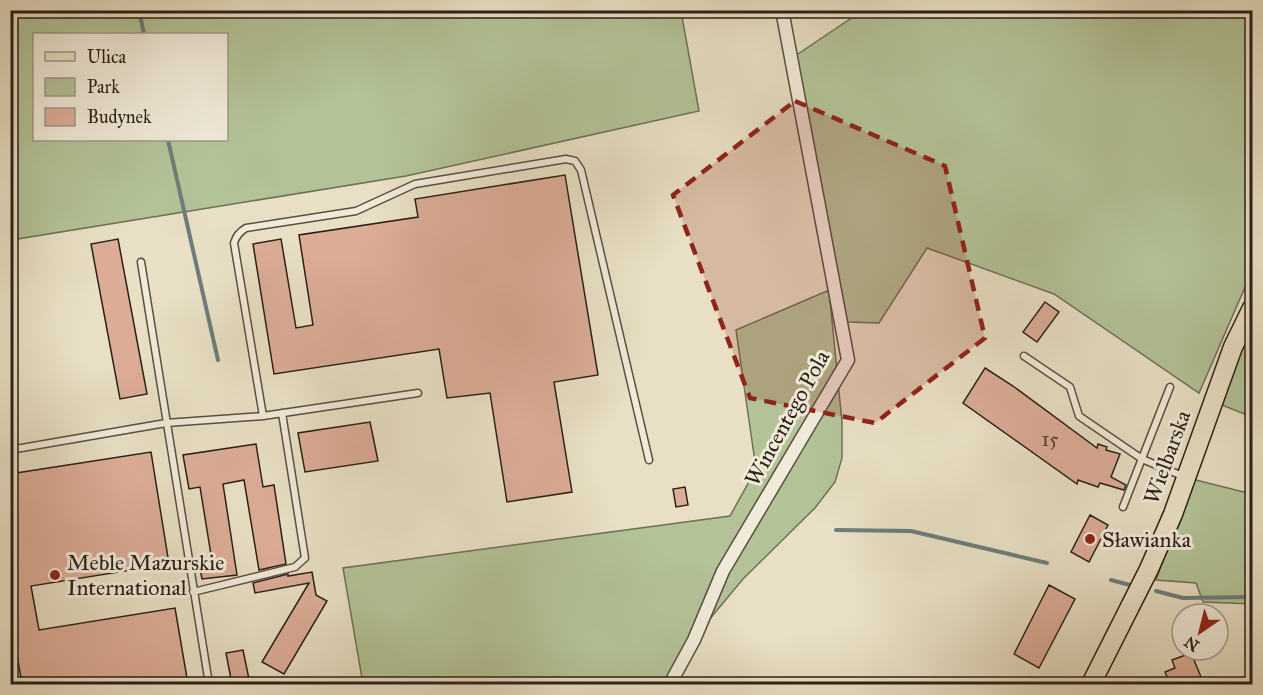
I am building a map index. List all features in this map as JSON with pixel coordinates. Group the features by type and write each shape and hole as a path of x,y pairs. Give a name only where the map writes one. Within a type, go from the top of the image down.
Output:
{"main road":[{"name":"Wielbarska","path":"1091,684 1173,514 1233,346 1252,308"}],"street":[{"name":"Wincentego Pola","path":"670,684 694,640 723,571 848,360 782,10"}],"lane":[{"path":"262,416 234,243 240,232 246,228 356,212 415,184 566,159 575,161 582,170 649,460"},
{"path":"141,262 209,684"},
{"path":"1024,356 1070,387 1079,416 1142,459 1186,477"},
{"path":"1123,507 1170,387"},
{"path":"10,450 166,423 262,416 418,393"},
{"path":"193,591 295,567 305,558 282,413"}],"highlighted area":[{"path":"795,101 945,166 985,338 875,423 750,398 673,195"}],"green space":[{"path":"11,10 681,11 699,111 406,176 11,240"},
{"path":"862,11 1252,11 1252,271 1199,393 1054,294 927,248 879,323 847,322 795,56"},
{"path":"829,290 842,422 842,458 835,482 815,508 743,579 713,615 663,684 363,684 343,568 730,516 756,469 736,330"},
{"path":"1252,328 1252,417 1217,403"},
{"path":"1192,479 1252,494 1252,604 1203,602 1196,583 1156,580"}],"building":[{"path":"565,175 598,375 554,382 572,492 507,502 490,393 447,398 439,349 274,374 253,244 281,239 296,328 313,325 299,235 418,217 415,199"},
{"path":"118,239 147,394 120,399 91,244"},
{"path":"1045,302 1059,312 1037,342 1023,332"},
{"path":"985,368 1097,448 1098,444 1107,447 1106,450 1120,454 1111,477 1126,485 1124,490 1100,483 1098,487 1078,480 1077,484 963,403"},
{"path":"370,422 378,461 305,472 298,433"},
{"path":"256,444 263,487 274,485 286,564 259,570 244,480 223,484 237,575 202,579 199,564 212,561 200,487 189,489 183,455"},
{"name":"Meble Mazurskie International","path":"151,452 169,564 31,586 39,630 175,608 188,684 22,684 10,615 10,474"},
{"path":"685,487 688,505 676,507 673,489"},
{"name":"Sławianka","path":"1090,515 1108,525 1089,562 1071,552"},
{"path":"312,572 316,595 327,601 284,674 262,662 309,583 255,593 253,583 288,574 288,576"},
{"path":"1049,585 1075,599 1039,668 1014,654"},
{"path":"243,650 250,684 232,684 226,653"},
{"path":"1173,662 1195,662 1204,684 1170,684 1165,672 1175,668"}],"waterway":[{"path":"139,10 144,33"},
{"path":"168,141 218,360"},
{"path":"836,530 911,531 1047,563"},
{"path":"1111,580 1130,585"},
{"path":"1156,591 1183,598 1252,597"}],"place":[{"name":"Sławianka","path":"1090,539"},
{"name":"Meble Mazurskie International","path":"55,575"}]}
